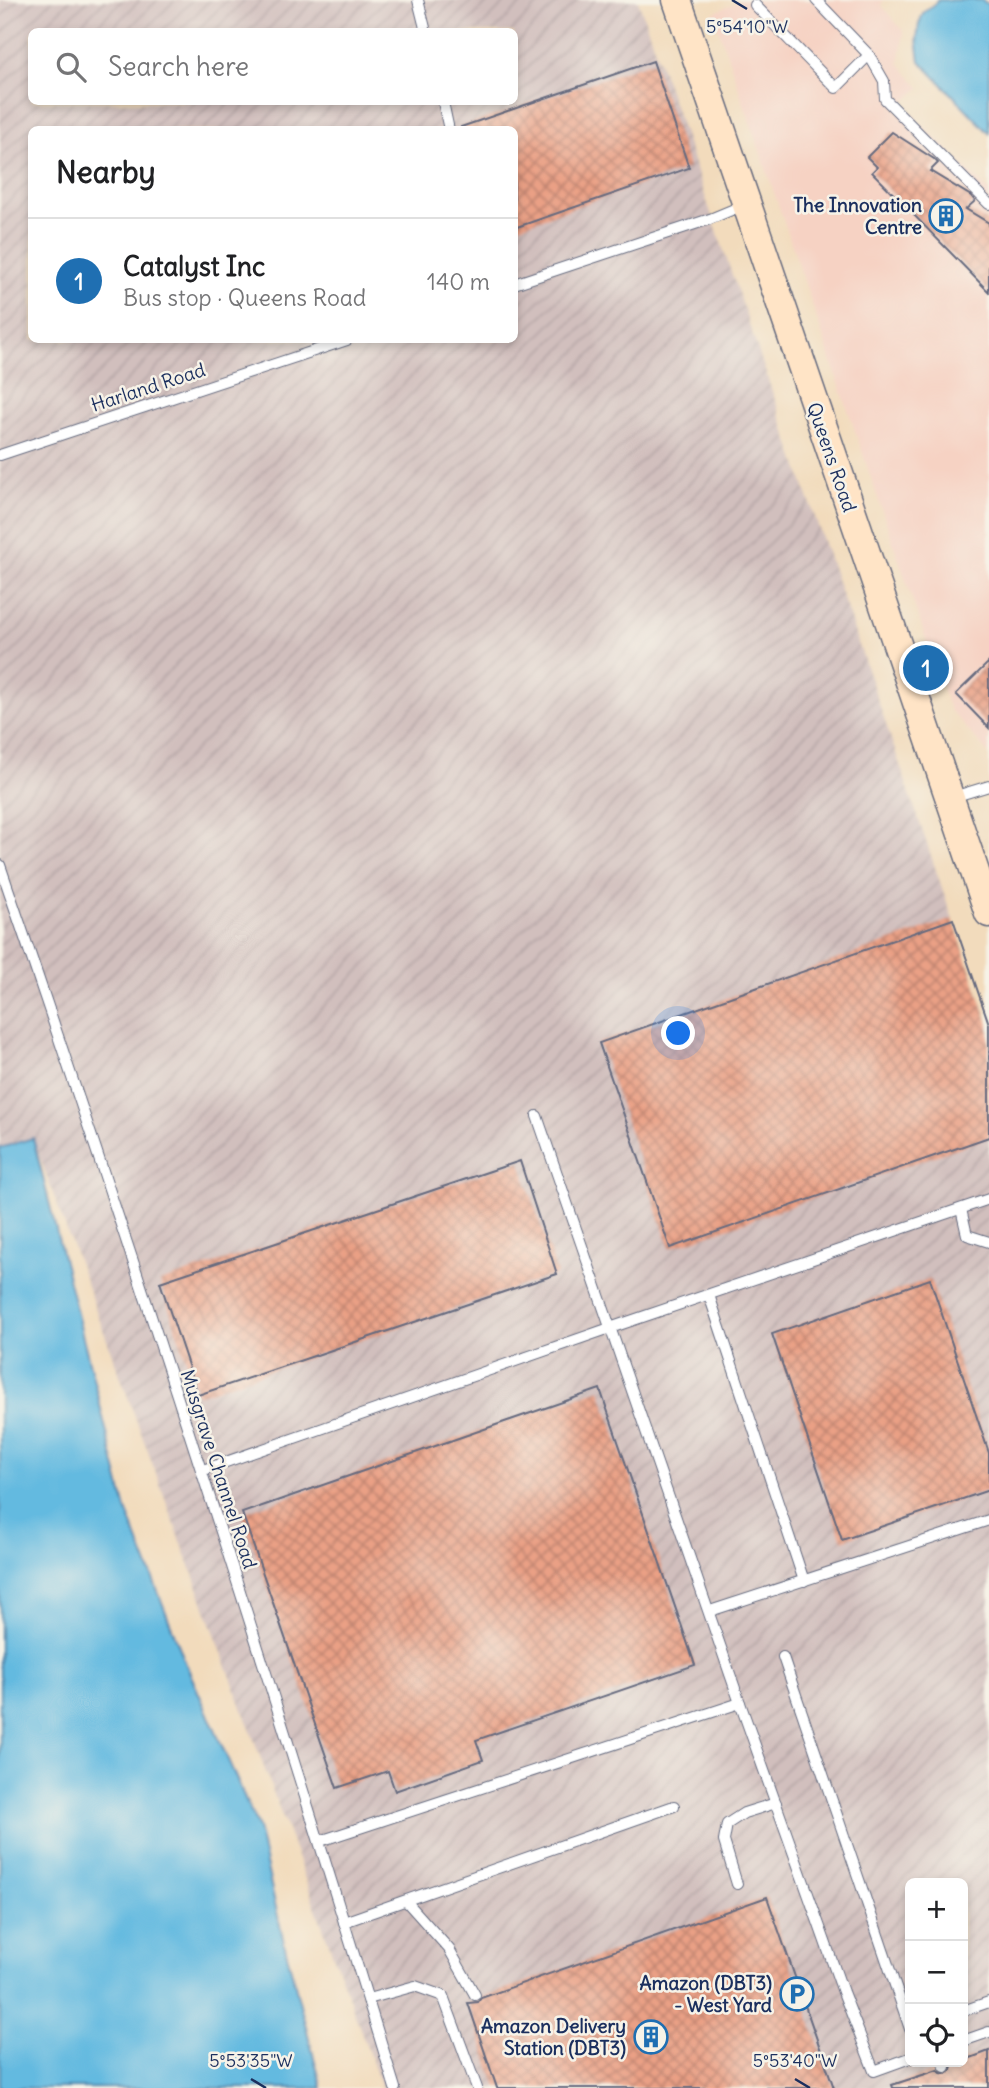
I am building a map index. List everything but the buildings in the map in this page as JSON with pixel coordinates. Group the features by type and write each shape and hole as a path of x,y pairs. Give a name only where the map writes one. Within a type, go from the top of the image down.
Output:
{"street":[{"name":"Queens Road","path":"677,0 989,913"}],"lane":[{"path":"418,0 425,28"},
{"path":"816,0 869,55 884,81 885,99 989,204"},
{"path":"755,5 836,88 869,55"},
{"path":"444,105 448,126"},
{"path":"518,283 710,219 746,204"},
{"name":"Harland Road","path":"0,455 338,343"},
{"path":"950,798 989,786"},
{"name":"Musgrave Channel Road","path":"0,865 127,1239 150,1320 203,1470 395,2088"},
{"path":"537,1116 843,1992 874,2071 905,2061"},
{"path":"203,1470 989,1199"},
{"path":"961,1209 967,1235 989,1242"},
{"path":"709,1295 804,1581"},
{"path":"710,1611 989,1520"},
{"path":"783,1657 905,2014"},
{"path":"320,1841 740,1703"},
{"path":"737,1884 724,1841 727,1824 744,1813 776,1803"},
{"path":"344,1922 674,1806"},
{"path":"406,1901 449,1949 475,1994"},
{"path":"368,1999 415,1986 443,1996 477,2088"},
{"path":"968,2009 989,2002"},
{"path":"968,2039 989,2032"}],"shaded area":[{"path":"0,0 638,0 989,1025 989,2088 382,2088 33,1139 0,1148"},
{"path":"741,0 883,0 881,5 904,32 899,63 920,88 902,104 989,192 989,754 950,710 713,13"}],"water":[{"path":"939,0 982,0 989,5 989,133 920,61 917,38 919,24 923,13"},
{"path":"33,1138 126,1509 186,1664 258,1828 284,1943 322,2088 0,2088 0,1148"}],"place":[{"name":"The Innovation Centre","path":"946,216"},
{"name":"Catalyst Inc","path":"926,668"},
{"name":"Amazon (DBT3) - West Yard","path":"797,1994"},
{"name":"Amazon Delivery Station (DBT3)","path":"651,2037"}]}
